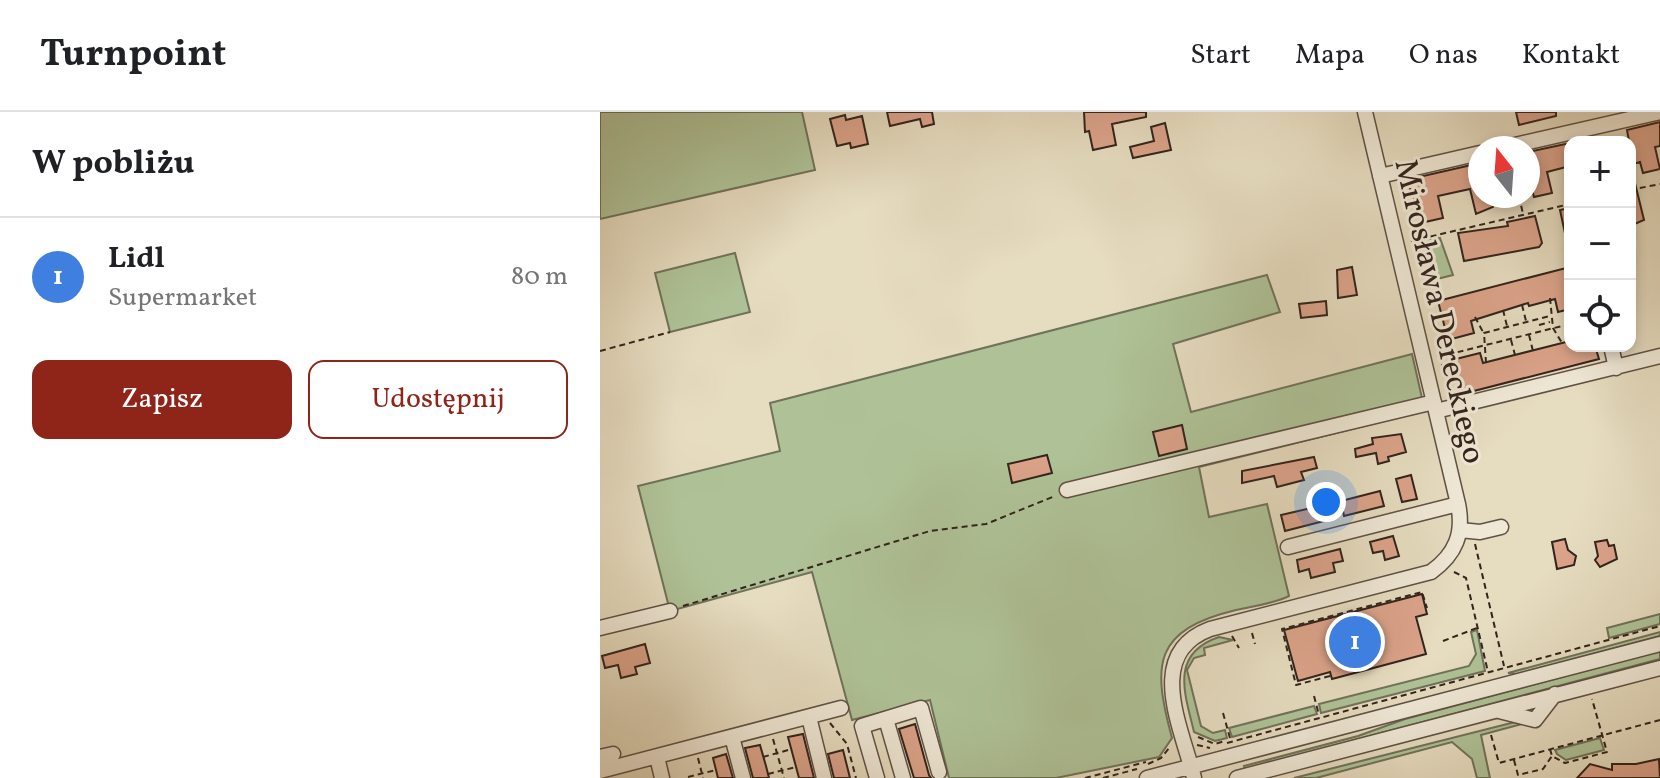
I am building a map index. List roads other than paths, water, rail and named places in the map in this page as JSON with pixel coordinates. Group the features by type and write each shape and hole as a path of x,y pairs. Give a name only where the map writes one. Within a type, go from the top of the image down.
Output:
{"street":[{"name":"Mirosława Dereckiego","path":"1365,112 1463,532"},
{"path":"1540,139 1660,112"},
{"path":"1380,176 1468,156"},
{"path":"1612,352 1616,368"},
{"path":"1067,490 1660,356"},
{"path":"1288,547 1458,504"},
{"path":"1193,772 1170,686 1176,658 1187,642 1210,629 1431,572 1448,557 1463,532 1501,527"},
{"path":"600,628 670,611"},
{"path":"1147,778 1193,772 1231,756 1660,644"},
{"path":"1237,778 1660,668"},
{"path":"600,771 841,708"},
{"path":"877,778 862,726 921,708 939,772"},
{"path":"809,717 824,778"},
{"path":"886,719 903,778"},
{"path":"732,737 743,778"},
{"path":"657,757 662,778"}],"place":[{"name":"Lidl","path":"1355,642"}]}
